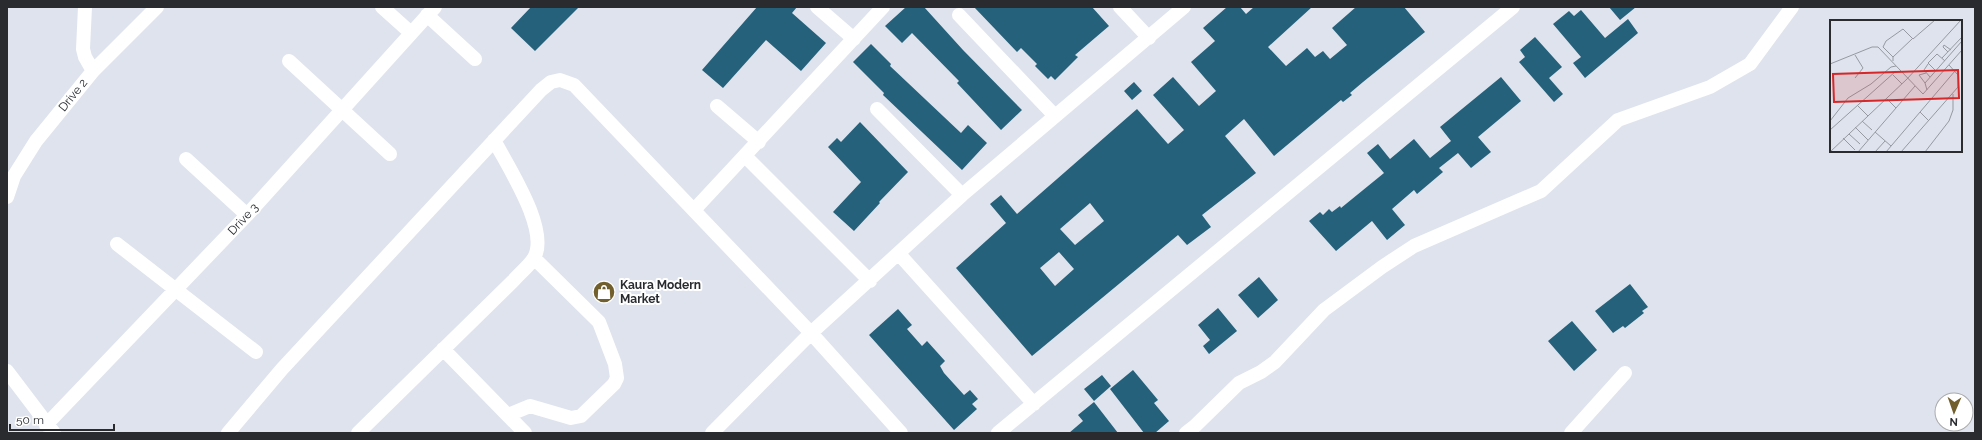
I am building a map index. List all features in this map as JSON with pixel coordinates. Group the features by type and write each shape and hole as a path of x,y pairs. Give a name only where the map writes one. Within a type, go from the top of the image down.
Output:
{"street":[{"path":"85,7 83,49 85,57 93,71"},
{"name":"Drive 2","path":"7,197 14,176 36,141 93,71 157,7"},
{"path":"382,7 411,33"},
{"path":"816,7 854,39"},
{"path":"694,210 883,7"},
{"path":"1120,7 1149,38"},
{"path":"712,433 812,333 962,195 1184,7"},
{"path":"998,433 1513,7"},
{"path":"1186,433 1239,383 1261,372 1275,362 1324,310 1382,267 1414,246 1541,191 1618,120 1710,87 1750,64 1792,7"},
{"path":"431,11 475,59"},
{"name":"Drive 3","path":"50,429 175,289 247,215 431,11"},
{"path":"959,15 1055,116"},
{"path":"289,61 390,154"},
{"path":"228,433 282,369 541,90 551,82 567,81 574,84 812,333 900,433"},
{"path":"717,106 758,142"},
{"path":"877,109 962,195"},
{"path":"358,433 513,281 534,258 538,238 533,216 494,140"},
{"path":"745,156 870,281"},
{"path":"186,159 247,215"},
{"path":"117,244 256,352"},
{"path":"899,254 1034,404"},
{"path":"508,416 530,406 571,418 581,416 614,384 617,378 615,364 599,322 534,258"},
{"path":"443,349 525,433"},
{"path":"7,371 50,429"},
{"path":"1572,433 1624,373"}],"building":[{"path":"531,7 579,7 535,51 511,28"},
{"path":"757,7 797,7 792,13 826,43 801,71 766,40 723,88 702,70"},
{"path":"906,7 924,7 963,50 1022,110 1001,130 957,83 959,81 912,33 902,43 885,26"},
{"path":"974,7 1092,7 1109,26 1075,55 1078,57 1055,80 1051,76 1048,79 1035,66 1037,64 1021,48 1017,52"},
{"path":"1227,7 1240,7 1246,14 1254,7 1312,7 1268,47 1286,66 1307,48 1315,57 1323,51 1330,59 1347,45 1332,28 1356,7 1404,7 1425,32 1350,93 1352,95 1343,102 1341,100 1274,156 1244,119 1225,136 1256,173 1202,215 1211,227 1187,245 1178,235 1032,356 956,268 1006,223 990,204 1001,195 1017,214 1137,109 1168,144 1184,130 1153,95 1173,77 1199,106 1216,91 1191,62 1215,41 1203,28","holes":["1090,203 1104,221 1075,245 1060,229","1059,252 1074,269 1055,286 1040,268"]},
{"path":"1609,7 1636,7 1620,20"},
{"path":"1581,10 1605,38 1628,19 1638,33 1585,78 1573,63 1581,57 1553,24 1569,11 1574,16"},
{"path":"1535,37 1562,67 1549,78 1563,94 1554,102 1519,62 1525,57 1520,50"},
{"path":"871,44 891,64 890,66 961,133 968,125 987,143 962,170 883,95 884,93 853,62"},
{"path":"1501,77 1521,101 1478,137 1491,152 1471,168 1458,153 1439,168 1443,172 1417,194 1414,190 1392,209 1405,225 1387,240 1372,221 1336,251 1309,221 1320,212 1323,215 1329,209 1332,212 1340,206 1341,208 1384,173 1367,153 1378,144 1390,159 1414,139 1430,158 1451,141 1440,127"},
{"path":"1134,82 1142,91 1132,100 1124,91"},
{"path":"860,122 908,172 854,231 833,212 861,182 828,147 837,138 841,142"},
{"path":"1259,277 1278,300 1258,318 1238,295"},
{"path":"1630,284 1648,307 1642,311 1644,313 1625,328 1623,326 1613,333 1595,311"},
{"path":"1218,308 1237,331 1209,354 1203,346 1210,340 1198,325"},
{"path":"898,309 912,325 907,329 922,346 927,341 945,361 940,366 944,373 964,395 970,390 978,399 972,404 977,409 954,430 869,335"},
{"path":"1572,321 1597,350 1574,371 1548,341"},
{"path":"1133,370 1158,400 1154,403 1169,421 1155,433 1144,433 1110,389"},
{"path":"1102,375 1111,386 1094,401 1084,389"},
{"path":"1094,402 1118,433 1069,433 1083,421 1078,415"}],"place":[{"name":"Kaura Modern Market","path":"604,292"}]}
